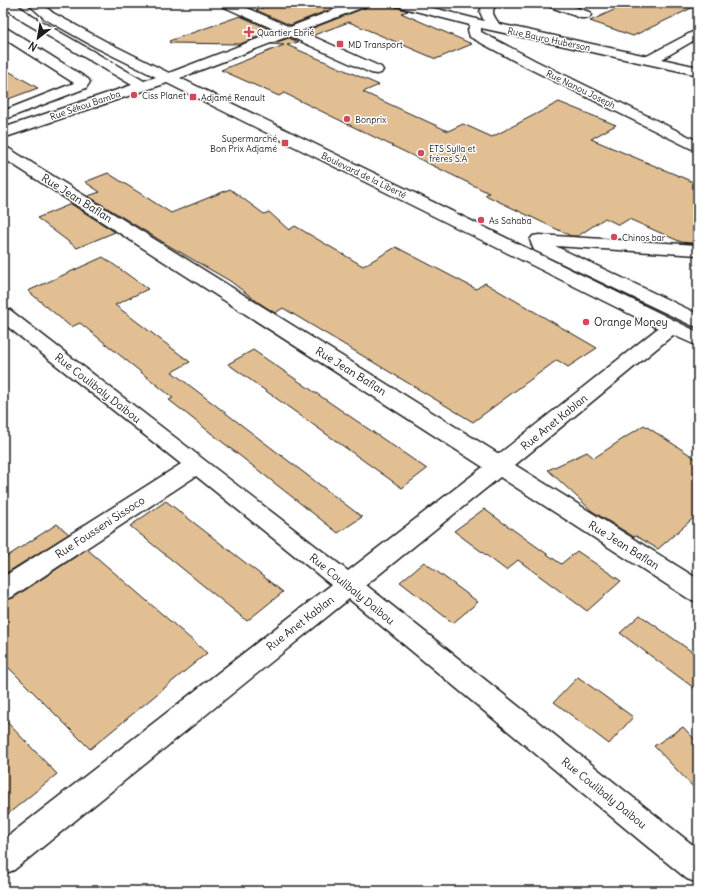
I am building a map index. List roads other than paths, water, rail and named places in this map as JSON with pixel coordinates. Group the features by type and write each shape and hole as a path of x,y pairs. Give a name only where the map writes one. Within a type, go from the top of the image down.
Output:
{"street":[{"path":"7,3 28,19 142,86"},
{"name":"Boulevard de la Liberté","path":"33,3 49,16 100,44 698,340"},
{"path":"226,3 376,70"},
{"name":"Rue Sékou Bamba","path":"3,133 185,72 362,3"},
{"name":"Rue Bayro Huberson","path":"400,3 477,24 698,71"},
{"path":"491,3 487,6 486,12 494,27"},
{"path":"552,3 585,15"},
{"name":"Boulevard de la Liberté","path":"70,14 528,240 698,321"},
{"path":"3,26 28,19"},
{"name":"Rue Nanou Joseph","path":"477,24 474,30 475,34 530,64 698,147"},
{"path":"3,32 83,82 81,85 3,116"},
{"path":"650,60 698,33"},
{"name":"Rue Jean Baflan","path":"3,151 698,592"},
{"path":"528,240 698,250"},
{"name":"Rue Coulibaly Daibou","path":"3,314 348,585 557,756 698,868"},
{"name":"Rue Anet Kablan","path":"3,859 499,466 671,327"},
{"name":"Rue Fousseni Sissoco","path":"3,590 197,465"}],"place":[{"name":"Quartier Ebrié","path":"249,32"},
{"name":"MD Transport","path":"340,44"},
{"name":"Ciss Planet","path":"134,95"},
{"name":"Adjamé Renault","path":"193,97"},
{"name":"Bonprix","path":"347,119"},
{"name":"Supermarché Bon Prix Adjamé","path":"285,143"},
{"name":"ETS Sylla et frères S.A","path":"421,153"},
{"name":"As Sahaba","path":"481,220"},
{"name":"Chinos bar","path":"614,237"},
{"name":"Orange Money","path":"586,322"}]}
